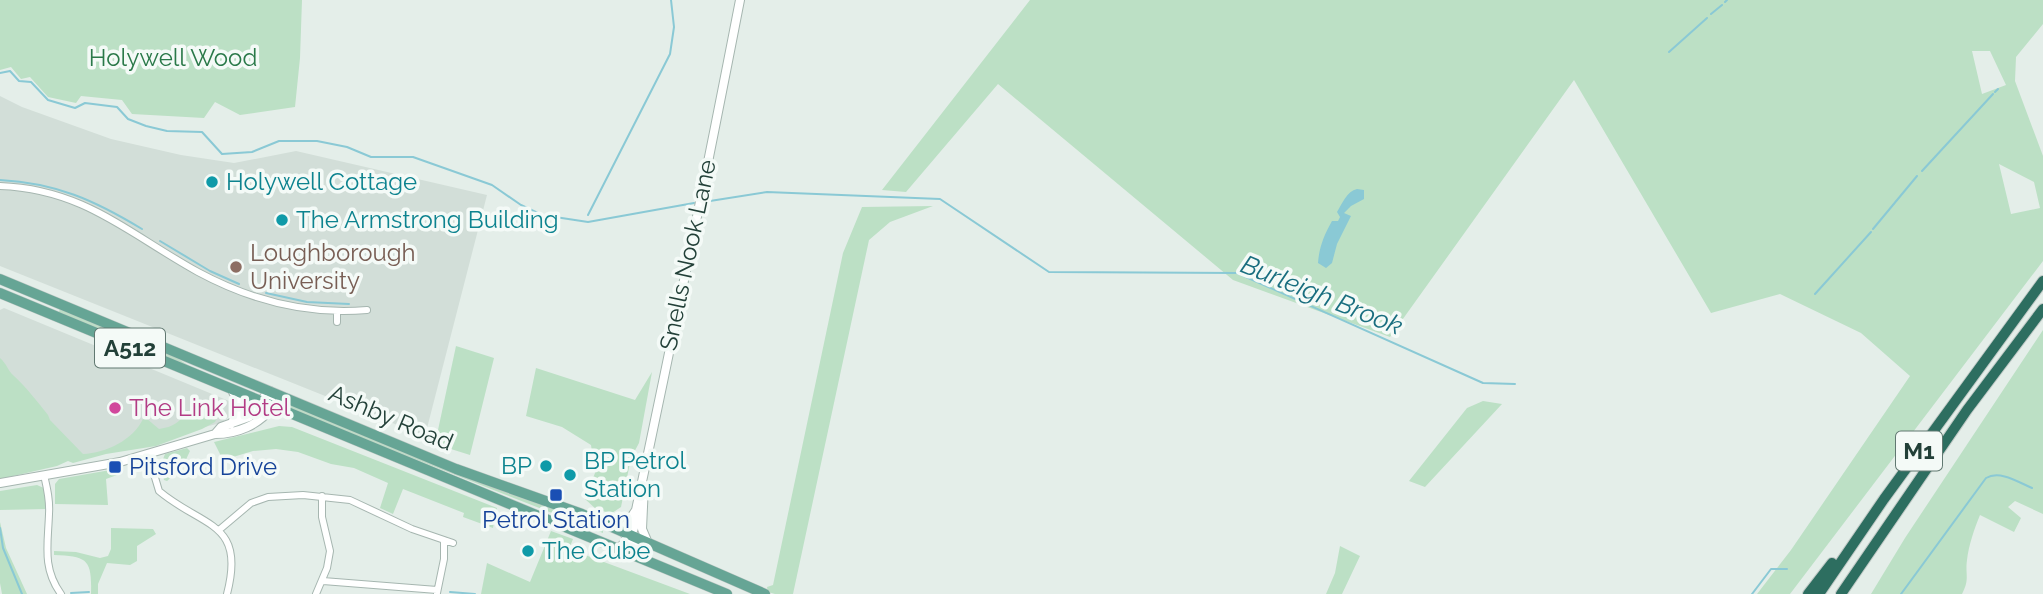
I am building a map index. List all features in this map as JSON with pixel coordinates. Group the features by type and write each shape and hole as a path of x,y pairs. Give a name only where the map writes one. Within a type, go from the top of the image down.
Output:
{"highway":[{"name":"M1","path":"1819,594 1884,499 2043,281"},
{"name":"M1","path":"1841,594 1968,410 2043,309"},
{"path":"1808,594 1884,499"},
{"path":"1850,594 1883,534"}],"main road":[{"name":"Ashby Road","path":"0,279 456,469 540,497 765,594"},
{"name":"Ashby Road","path":"0,293 727,594"}],"street":[{"name":"Snells Nook Lane","path":"617,549 627,536 636,510 740,0"},
{"path":"0,186 42,191 79,202 197,271 250,295 278,303 337,311 367,310"},
{"path":"337,311 337,322"},
{"path":"231,424 239,412 238,401 232,390"},
{"path":"215,434 221,427 250,417 270,391"},
{"path":"0,483 120,462 251,426 261,420 272,407 270,391"},
{"path":"148,454 159,491 219,530 232,552 227,594"},
{"path":"44,475 49,512 46,548 48,568 61,594"},
{"path":"642,479 645,493 642,529 648,543"},
{"path":"219,530 251,503 268,497 322,496 350,500 412,529 453,543"},
{"path":"316,594 323,581 330,551 322,517 322,496"},
{"path":"627,536 649,562"},
{"path":"323,581 437,592 443,567 444,540"}],"shaded area":[{"name":"Loughborough University","path":"0,96 22,107 111,139 181,155 234,163 296,151 487,195 425,436 0,266"},
{"path":"4,308 229,401 232,404 231,415 221,423 81,457 0,367 0,310"}],"green space":[{"name":"Holywell Wood","path":"0,0 302,0 295,107 240,115 215,102 204,118 132,114 122,100 81,96 76,103 48,97 30,77 21,79 11,67 0,70"},
{"path":"1030,0 2043,0 2043,24 2016,57 2015,81 2043,156 2043,261 1790,594 1757,594 1791,550 1910,376 1861,333 1780,294 1711,313 1574,80 1390,337 1233,280 998,84 906,192 882,190","holes":["1972,51 1990,51 2006,85 1982,94","1999,164 2034,182 2040,208 2011,214"]},
{"path":"933,206 890,222 869,240 793,594 768,592 767,587 773,585 843,253 862,207"},
{"path":"60,309 172,355 194,369 58,314"},
{"path":"2043,330 2043,514 2015,501 2008,507 2021,518 2014,532 1980,515 1969,548 1967,581 1962,594 1871,594 1905,538"},
{"path":"456,346 494,358 470,455 435,444"},
{"path":"0,358 50,420 83,454 118,444 133,433 146,418 159,429 176,423 187,410 194,416 201,415 208,405 213,404 218,405 219,414 215,422 202,429 156,446 106,454 73,463 68,461 0,479"},
{"path":"536,368 635,400 652,372 639,443 631,458 621,507 612,513 597,510 585,499 595,473 591,445 562,427 526,416"},
{"path":"279,400 603,528 603,533 280,406"},
{"path":"1483,401 1502,404 1425,487 1409,481 1467,408"},
{"path":"279,426 292,427 497,508 493,528 463,517 464,513 403,489 393,514 380,508 388,483 354,468 331,464 298,452 276,449 253,451 223,460 214,442"},
{"path":"187,448 190,451 182,468 167,481 164,480 160,467 165,454"},
{"path":"116,469 117,475 106,479 108,505 55,504 55,484 59,479"},
{"path":"37,485 46,489 47,509 0,510 0,491"},
{"path":"0,522 6,548 27,594 2,594"},
{"path":"111,528 153,529 156,534 137,546 137,561 130,565 107,563 98,584 98,594 91,594 89,567 86,562 74,557 54,555 54,551 76,552 100,558 108,556 111,549"},
{"path":"551,531 573,539 569,549 690,594 481,594 487,563 530,582"},
{"path":"1340,546 1360,556 1342,594 1326,594 1335,573"}],"water":[{"path":"1357,189 1364,190 1364,199 1344,213 1351,216 1337,244 1332,263 1326,268 1318,263 1324,236 1332,221 1338,221 1340,217 1337,212 1345,198"}],"waterway":[{"path":"588,215 670,54 674,27 671,0"},
{"path":"1711,14 1722,5"},
{"path":"1669,52 1707,18"},
{"name":"Burleigh Brook","path":"0,73 10,71 19,81 31,82 48,100 75,108 85,103 117,107 128,119 146,126 167,131 202,132 222,154 252,152 279,141 317,141 347,147 371,157 413,157 492,185 521,205 542,215 588,222 694,203"},
{"path":"1995,92 1998,89"},
{"path":"1922,171 1993,94"},
{"path":"1873,229 1917,176"},
{"path":"0,180 57,189 91,202 142,229"},
{"name":"Burleigh Brook","path":"710,201 767,192 940,199 1049,272 1237,273 1483,383 1515,384"},
{"path":"1815,294 1871,232"},
{"path":"160,241 210,271 239,284"},
{"path":"266,293 307,302 349,304"},
{"path":"1901,594 1986,478 2003,476 2032,488"},
{"path":"0,528 3,548 22,594"},
{"path":"1752,594 1771,569 1787,569"},
{"path":"71,593 89,592"},
{"path":"450,592 475,594"}],"place":[{"name":"Holywell Cottage","path":"212,182"},
{"name":"The Armstrong Building","path":"282,220"},
{"name":"Loughborough University","path":"236,267"},
{"name":"The Link Hotel","path":"115,408"},
{"name":"BP","path":"546,466"},
{"name":"Pitsford Drive","path":"115,467"},
{"name":"BP Petrol Station","path":"570,475"},
{"name":"Petrol Station","path":"556,495"},
{"name":"The Cube","path":"528,551"}]}
